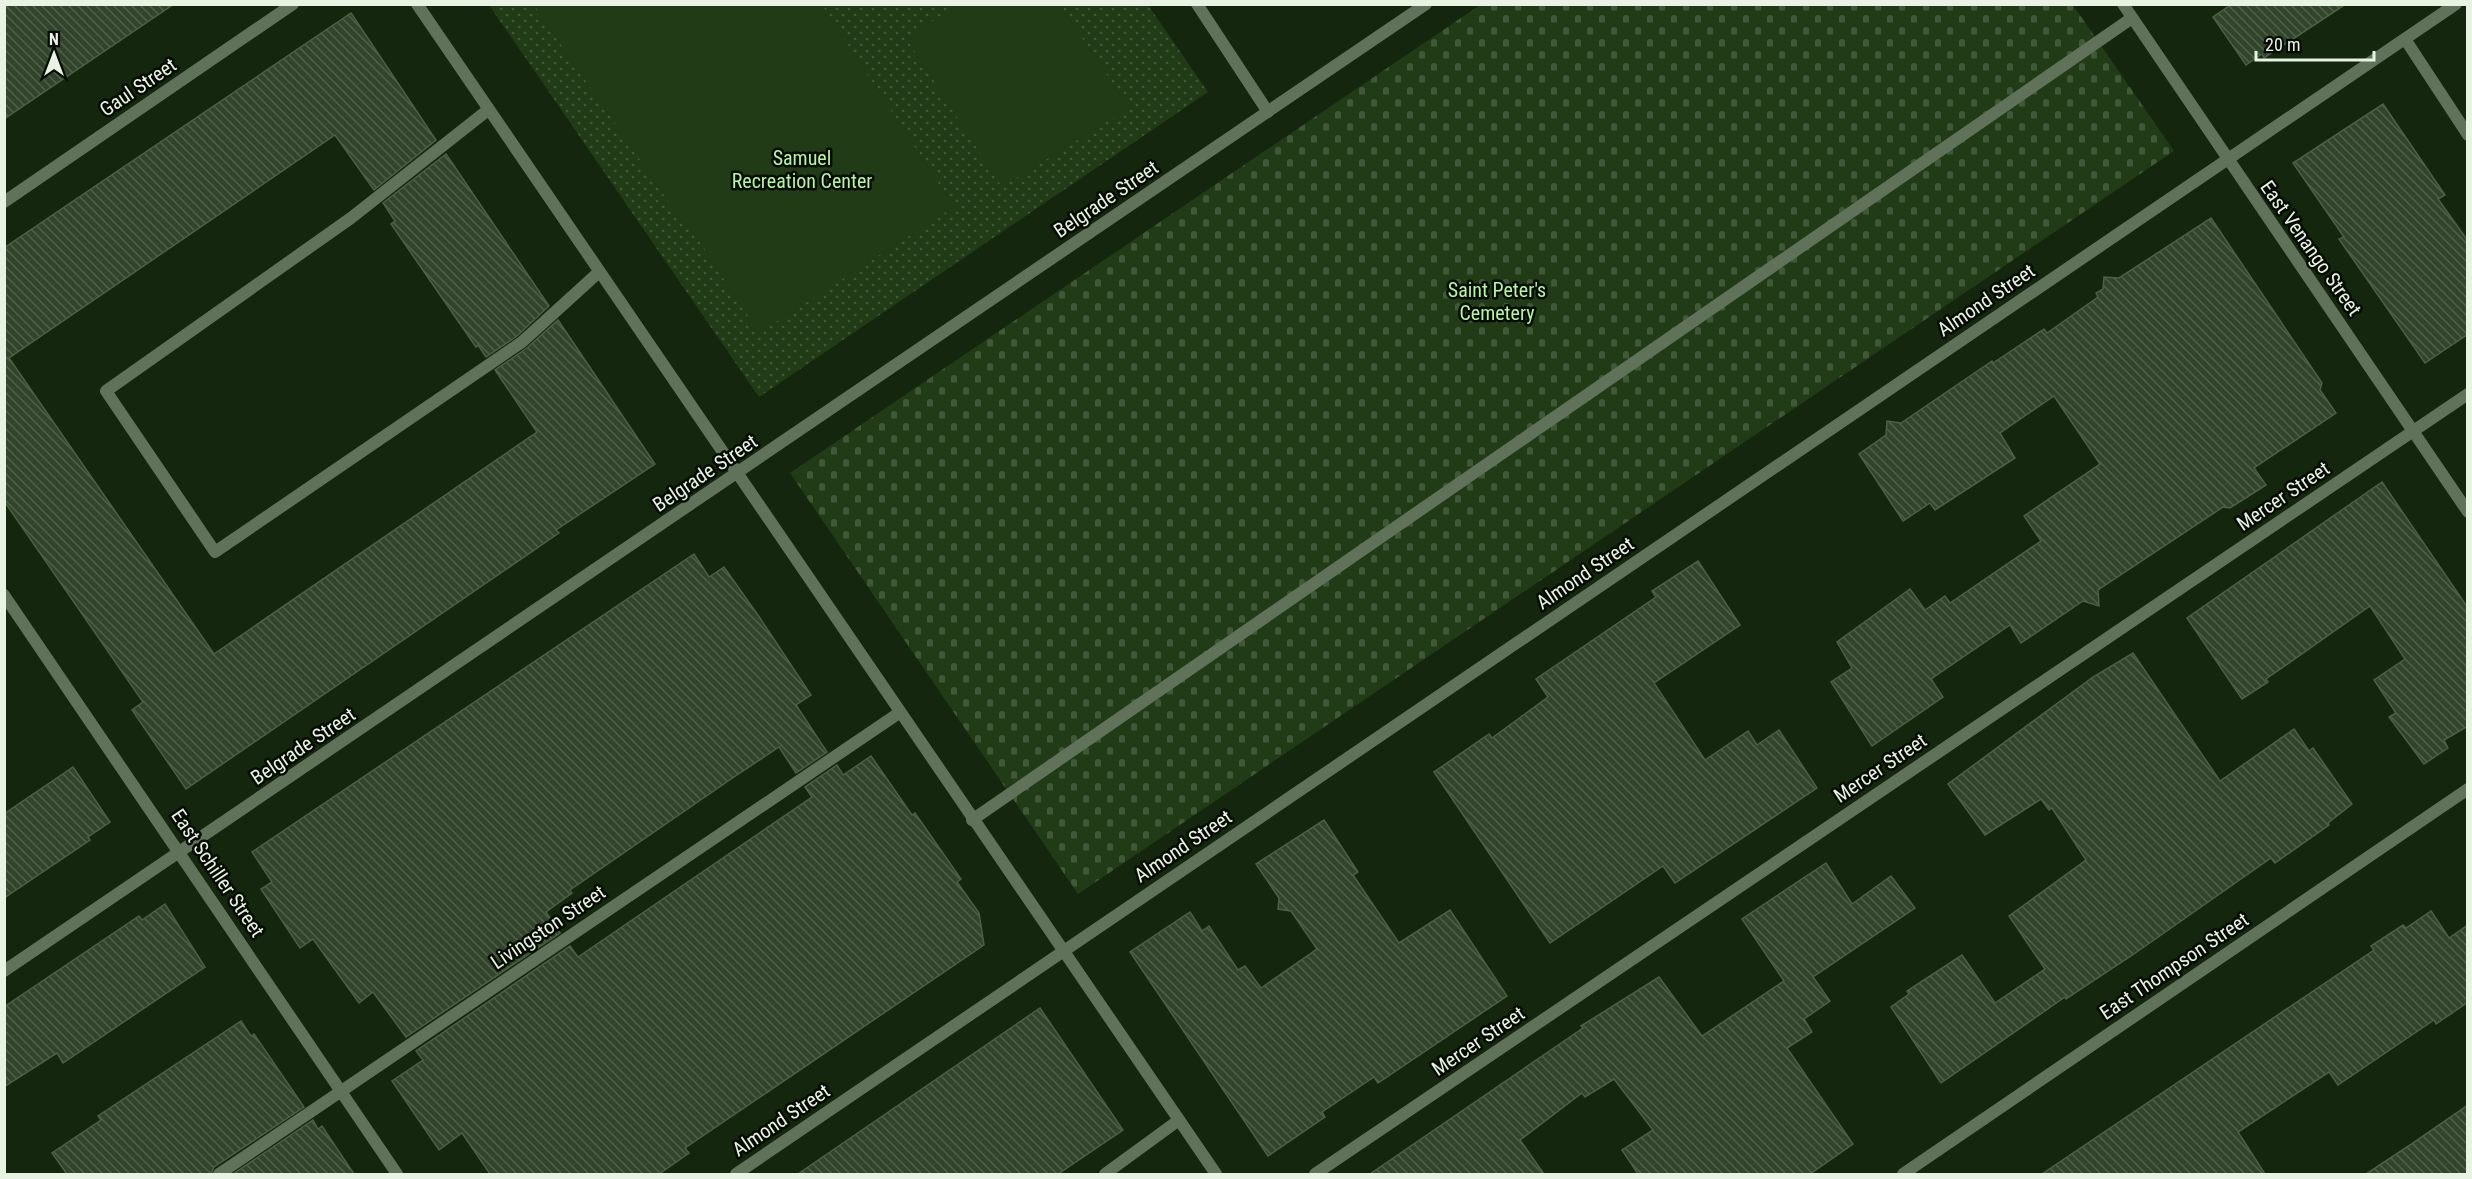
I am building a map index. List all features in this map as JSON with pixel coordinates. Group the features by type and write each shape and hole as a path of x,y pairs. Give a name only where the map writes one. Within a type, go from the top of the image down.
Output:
{"street":[{"name":"Gaul Street","path":"4,202 293,4"},
{"path":"417,4 736,475 1216,1174"},
{"path":"1197,4 1268,111"},
{"name":"Belgrade Street","path":"4,971 1426,4"},
{"name":"East Venango Street","path":"2123,4 2226,160 2414,430 2468,512"},
{"name":"Almond Street","path":"736,1174 2456,4"},
{"path":"972,820 2132,18"},
{"path":"2405,39 2468,135"},
{"path":"488,110 351,218 106,391 215,552 522,342 599,272"},
{"name":"Mercer Street","path":"1315,1174 2468,394"},
{"name":"East Schiller Street","path":"4,595 181,852 397,1174"},
{"name":"Livingston Street","path":"219,1174 899,712"},
{"name":"East Thompson Street","path":"1903,1174 2468,789"},
{"path":"1105,1174 1179,1120"}],"green space":[{"path":"959,4 1060,5 1129,108 1002,187 906,38"},
{"name":"Samuel Recreation Center","path":"489,5 1148,5 1208,92 759,397"},
{"path":"534,5 822,5 954,207 759,333 685,219 681,220"},
{"name":"Saint Peter's Cemetery","path":"1480,5 2073,5 2174,151 1078,894 790,473"}],"building":[{"path":"4,4 174,4 4,119"},
{"path":"2232,4 2346,4 2264,58 2262,54 2246,65 2213,17"},
{"path":"351,13 436,140 374,190 335,135 9,358 214,654 537,432 495,370 527,348 558,320 655,464 556,530 559,533 186,789 132,710 143,702 4,501 4,248"},
{"path":"2383,104 2445,195 2438,199 2468,241 2468,334 2425,363 2339,239 2344,237 2293,163"},
{"path":"446,154 549,306 517,336 486,357 478,345 476,347 391,224 395,221 383,203"},
{"path":"2211,218 2322,383 2320,390 2336,413 2254,468 2266,485 2230,508 2223,507 2098,590 2099,606 2083,601 2021,643 2010,625 1931,679 1943,697 1872,746 1831,682 1852,668 1837,642 1910,589 1925,610 1945,596 1950,603 2041,541 2024,516 2100,464 2054,396 2000,433 2015,458 1935,510 1930,503 1903,521 1859,454 1886,435 1887,421 1901,423 1992,361 1993,363 2044,329 2047,333 2098,297 2096,293 2103,289 2104,277 2119,278"},
{"path":"2382,482 2468,608 2468,726 2444,740 2448,748 2424,764 2389,717 2396,713 2374,680 2405,659 2370,606 2266,679 2268,682 2242,699 2187,618"},
{"path":"694,554 709,577 724,567 760,618 811,695 796,705 827,752 796,773 779,747 734,777 570,890 572,893 546,912 560,933 406,1037 373,992 359,1003 313,939 300,948 261,889 272,882 252,852"},
{"path":"1698,561 1740,625 1654,683 1705,760 1748,731 1757,745 1779,730 1817,788 1675,883 1663,866 1550,943 1434,772 1489,734 1492,738 1548,697 1536,679 1656,597 1652,591"},
{"path":"2133,653 2220,781 2294,729 2309,751 2313,748 2352,804 2328,823 2329,825 2275,863 2271,858 2134,954 2066,999 2065,997 1941,1083 1891,1007 1909,994 1907,991 1962,955 1995,1003 2045,969 2009,916 2086,860 2052,808 2049,810 2041,799 1985,835 1948,784 2093,677"},
{"path":"871,756 912,815 915,813 961,879 957,882 979,913 984,945 685,1148 689,1153 659,1174 490,1174 462,1133 439,1150 392,1081 423,1060 416,1051 570,946 578,957 812,797 805,787 837,765 843,775"},
{"path":"73,767 110,822 88,837 90,840 4,898 4,814"},
{"path":"1324,820 1358,872 1353,875 1399,943 1450,910 1507,996 1378,1083 1374,1077 1322,1112 1325,1117 1268,1156 1130,952 1190,912 1202,931 1209,926 1238,970 1245,966 1261,988 1317,949 1291,911 1278,909 1279,898 1256,864"},
{"path":"1826,863 1852,904 1891,876 1915,908 1813,977 1830,1001 1804,1019 1812,1032 1787,1048 1853,1144 1810,1174 1638,1174 1622,1150 1653,1130 1614,1079 1585,1097 1582,1093 1520,1140 1544,1174 1370,1174 1583,1028 1581,1026 1659,977 1702,1036 1784,981 1742,919"},
{"path":"165,904 205,967 63,1063 57,1053 4,1087 4,1007 139,916 142,920"},
{"path":"2431,911 2449,938 2468,925 2468,1002 2436,1024 2434,1020 2338,1085 2329,1072 2238,1132 2265,1174 2042,1174 2374,950 2371,946 2403,925 2406,928"},
{"path":"1040,1008 1123,1130 1058,1174 798,1174"},
{"path":"241,1021 251,1036 254,1034 304,1107 214,1167 211,1174 67,1174 52,1153 101,1120 98,1116"},
{"path":"2468,1105 2468,1174 2366,1174 2413,1143"},
{"path":"313,1120 318,1129 322,1126 354,1174 233,1174"}]}
